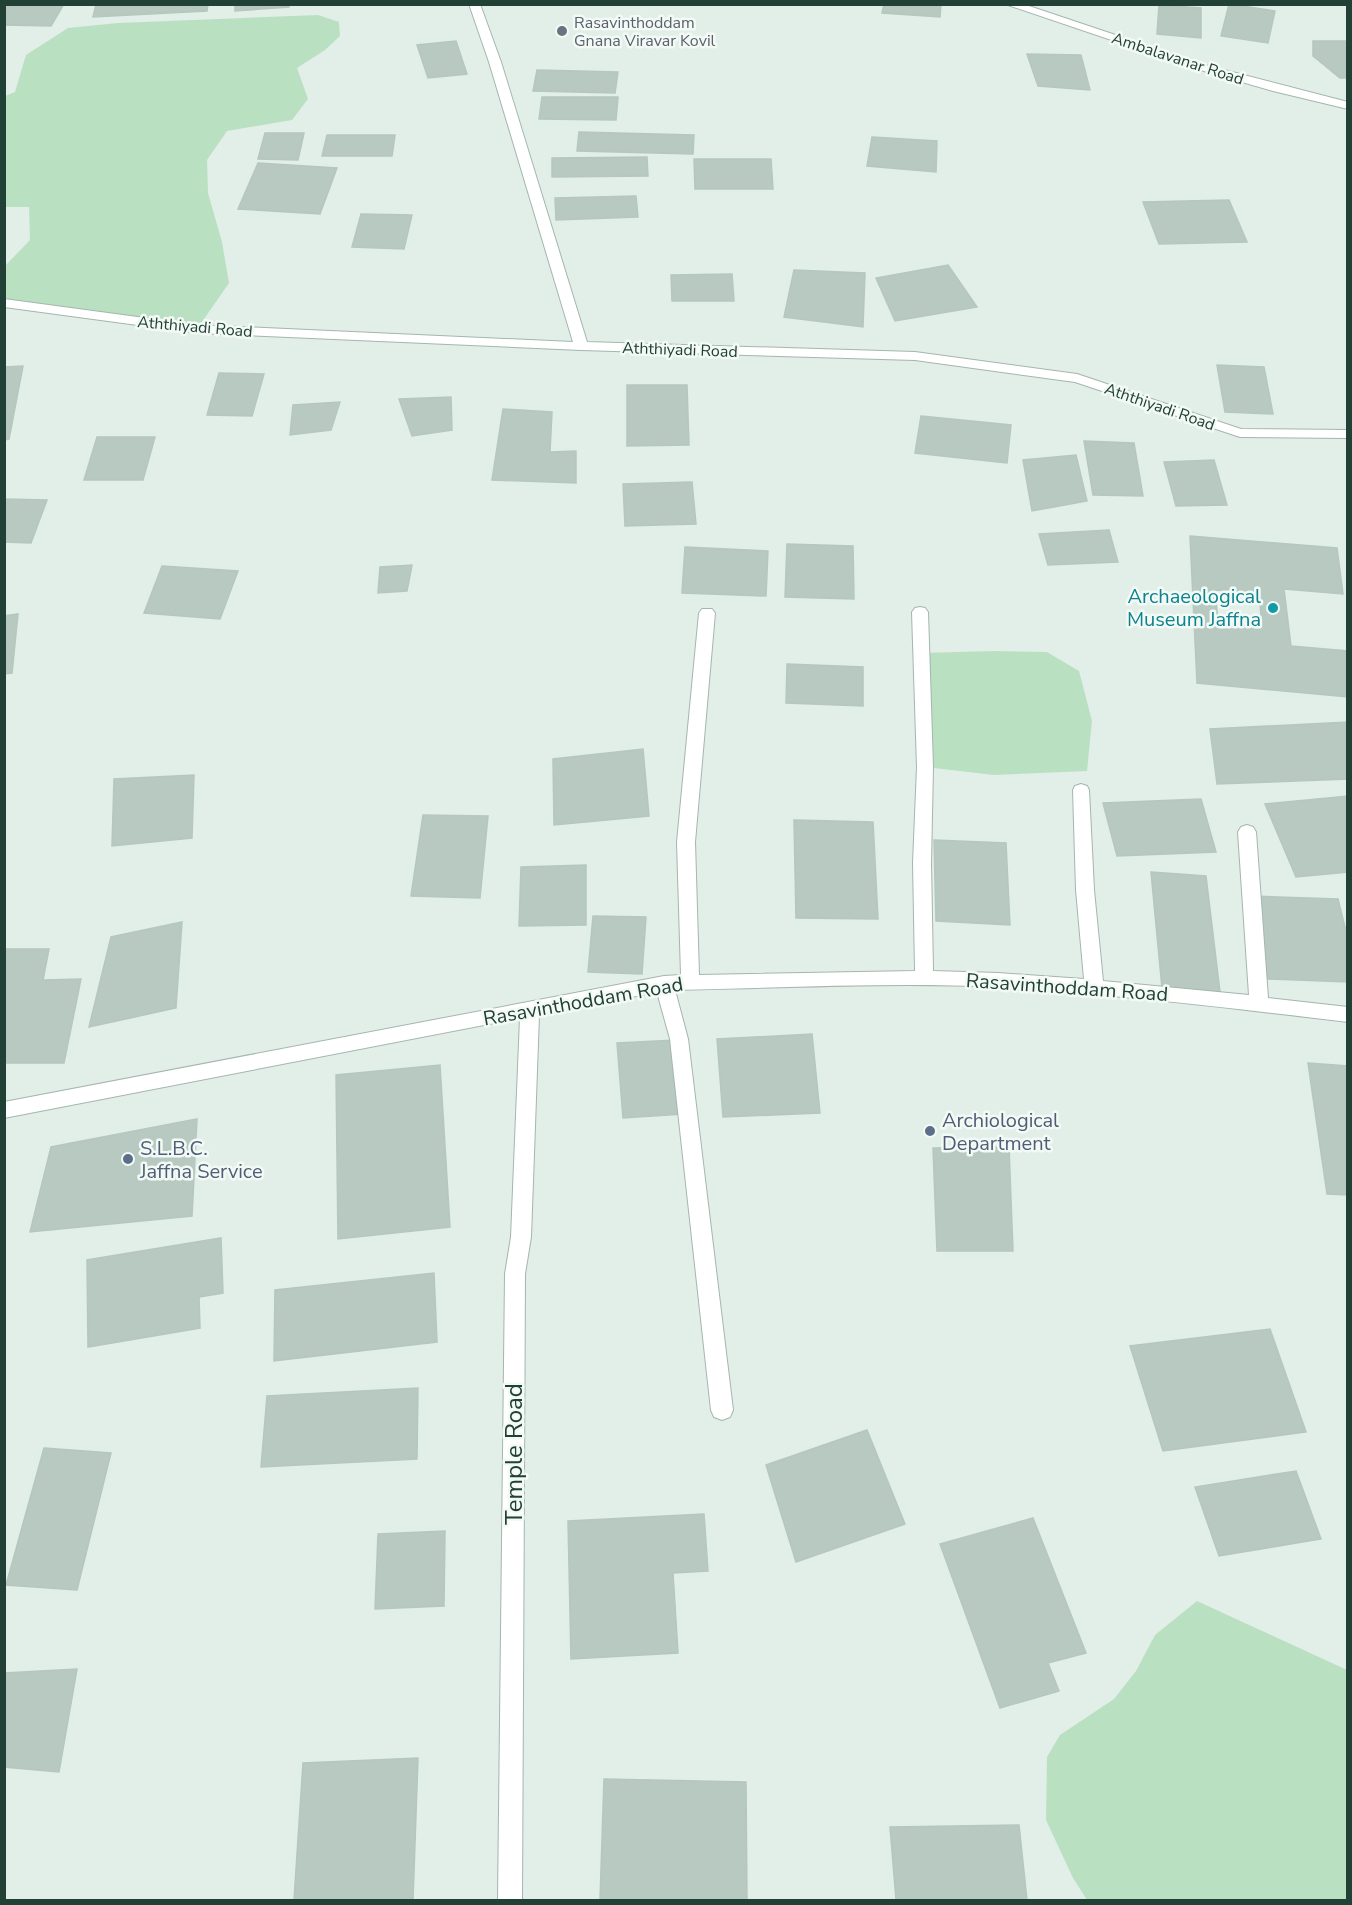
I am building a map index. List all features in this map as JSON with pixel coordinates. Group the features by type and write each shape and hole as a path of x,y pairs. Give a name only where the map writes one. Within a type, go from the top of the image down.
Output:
{"street":[{"path":"474,4 495,62 581,346"},
{"name":"Ambalavanar Road","path":"1010,4 1222,73 1347,106"},
{"name":"Aththiyadi Road","path":"4,303 197,329 581,346 915,356 1077,378 1240,433 1347,434"},
{"path":"920,612 925,767 922,863 924,978"},
{"path":"690,982 686,842 708,614"},
{"path":"1081,790 1085,890 1094,986"},
{"path":"1247,831 1259,1004"},
{"name":"Rasavinthoddam Road","path":"4,1110 664,983 924,978 1094,986 1347,1015"},
{"path":"664,983 680,1039 722,1410"},
{"name":"Temple Road","path":"510,1900 515,1274 521,1237 530,1008"}],"green space":[{"path":"318,15 339,22 340,36 325,50 297,68 308,99 292,120 227,131 207,160 208,193 222,242 229,283 197,329 5,303 4,267 30,240 29,207 4,207 5,96 15,92 26,55 68,28 118,23"},
{"path":"1047,652 1079,671 1092,721 1087,771 994,775 925,767 922,653"},
{"path":"1197,1601 1347,1670 1347,1900 1087,1900 1073,1878 1046,1820 1047,1757 1060,1735 1114,1699 1136,1671 1155,1635"}],"building":[{"path":"4,4 64,4 51,26 4,25"},
{"path":"96,4 208,4 207,11 93,17"},
{"path":"235,4 289,4 289,7 235,11"},
{"path":"884,4 941,4 940,17 882,13"},
{"path":"1229,4 1275,11 1268,43 1221,36"},
{"path":"1159,5 1201,8 1201,38 1157,34"},
{"path":"456,41 467,74 428,78 417,45"},
{"path":"1313,41 1348,41 1348,78 1340,78 1313,56"},
{"path":"1027,54 1081,55 1090,90 1038,86"},
{"path":"537,70 618,72 615,93 533,91"},
{"path":"542,97 618,97 616,120 539,119"},
{"path":"579,132 694,135 693,154 577,151"},
{"path":"265,133 304,133 298,160 258,159"},
{"path":"327,135 395,135 392,156 322,156"},
{"path":"872,137 937,141 936,172 867,166"},
{"path":"647,157 648,176 552,177 552,158"},
{"path":"694,159 771,159 773,189 695,189"},
{"path":"258,163 337,168 320,214 238,209"},
{"path":"636,196 638,217 556,220 555,198"},
{"path":"1229,200 1247,242 1159,244 1143,202"},
{"path":"361,214 412,215 404,249 352,247"},
{"path":"948,265 977,307 895,321 876,278"},
{"path":"794,270 865,273 863,327 784,317"},
{"path":"732,274 734,301 672,301 671,275"},
{"path":"1217,365 1264,367 1273,414 1225,412"},
{"path":"23,366 9,439 4,440 4,367"},
{"path":"219,373 264,374 252,416 207,415"},
{"path":"627,385 687,385 689,445 627,446"},
{"path":"451,397 452,430 412,436 399,399"},
{"path":"340,402 331,430 290,435 293,405"},
{"path":"503,409 552,412 550,452 576,451 576,483 492,480"},
{"path":"921,416 1011,425 1007,463 915,453"},
{"path":"97,437 155,437 143,480 84,480"},
{"path":"1084,441 1134,443 1143,496 1093,495"},
{"path":"1076,455 1087,501 1032,511 1023,460"},
{"path":"1214,460 1227,505 1176,506 1164,462"},
{"path":"692,482 696,524 625,526 623,484"},
{"path":"4,499 47,500 31,543 4,542"},
{"path":"1109,530 1118,562 1048,565 1039,534"},
{"name":"Archaeological Museum Jaffna","path":"1190,536 1337,548 1343,594 1284,589 1291,646 1348,651 1348,697 1197,683","holes":["1215,590 1259,593 1262,626 1218,622"]},
{"path":"787,544 853,546 854,599 785,597"},
{"path":"685,547 768,551 766,596 682,593"},
{"path":"412,565 407,591 378,593 380,567"},
{"path":"162,566 238,571 220,619 144,613"},
{"path":"18,614 12,673 4,674 4,616"},
{"path":"787,664 863,667 863,706 786,703"},
{"path":"1348,722 1348,779 1217,784 1210,729"},
{"path":"643,749 649,816 554,825 553,759"},
{"path":"194,775 192,838 112,846 114,779"},
{"path":"1348,796 1348,872 1296,877 1265,804"},
{"path":"1201,799 1216,852 1117,856 1103,803"},
{"path":"423,815 488,816 480,898 411,896"},
{"path":"794,820 873,822 878,919 796,918"},
{"path":"934,840 1006,843 1010,925 936,921"},
{"path":"586,865 586,925 519,926 521,867"},
{"path":"1151,872 1206,876 1220,992 1162,988"},
{"path":"1252,896 1338,899 1348,939 1348,982 1268,979"},
{"path":"593,916 646,917 642,974 588,972"},
{"path":"182,922 176,1008 89,1027 111,937"},
{"path":"5,949 49,949 43,980 81,979 64,1063 4,1063"},
{"path":"812,1034 820,1113 723,1117 717,1039"},
{"path":"676,1040 683,1114 623,1118 617,1043"},
{"path":"1308,1063 1348,1066 1348,1195 1327,1194"},
{"path":"440,1065 450,1227 338,1239 336,1075"},
{"path":"197,1119 192,1216 30,1232 51,1147"},
{"path":"1009,1147 1013,1251 937,1251 933,1148"},
{"path":"221,1238 223,1293 199,1297 200,1328 88,1347 87,1260"},
{"path":"434,1273 437,1342 274,1361 275,1290"},
{"path":"1270,1329 1306,1432 1163,1451 1130,1346"},
{"path":"418,1388 417,1459 261,1467 267,1396"},
{"path":"867,1430 905,1524 796,1562 766,1465"},
{"path":"44,1448 111,1453 77,1590 6,1585"},
{"path":"1296,1471 1321,1539 1219,1556 1195,1487"},
{"path":"704,1514 708,1571 673,1573 678,1653 571,1659 568,1521"},
{"path":"1033,1518 1086,1653 1048,1663 1059,1691 1000,1708 940,1544"},
{"path":"445,1531 444,1606 375,1609 378,1534"},
{"path":"77,1669 59,1772 4,1767 4,1673"},
{"path":"418,1758 413,1900 294,1900 303,1763"},
{"path":"604,1779 746,1782 747,1900 600,1900"},
{"path":"1019,1825 1027,1900 896,1900 890,1827"}],"place":[{"name":"Rasavinthoddam Gnana Viravar Kovil","path":"562,31"},
{"name":"Archaeological Museum Jaffna","path":"1273,608"},
{"name":"Archiological Department","path":"930,1131"},
{"name":"S.L.B.C. Jaffna Service","path":"128,1159"}]}
